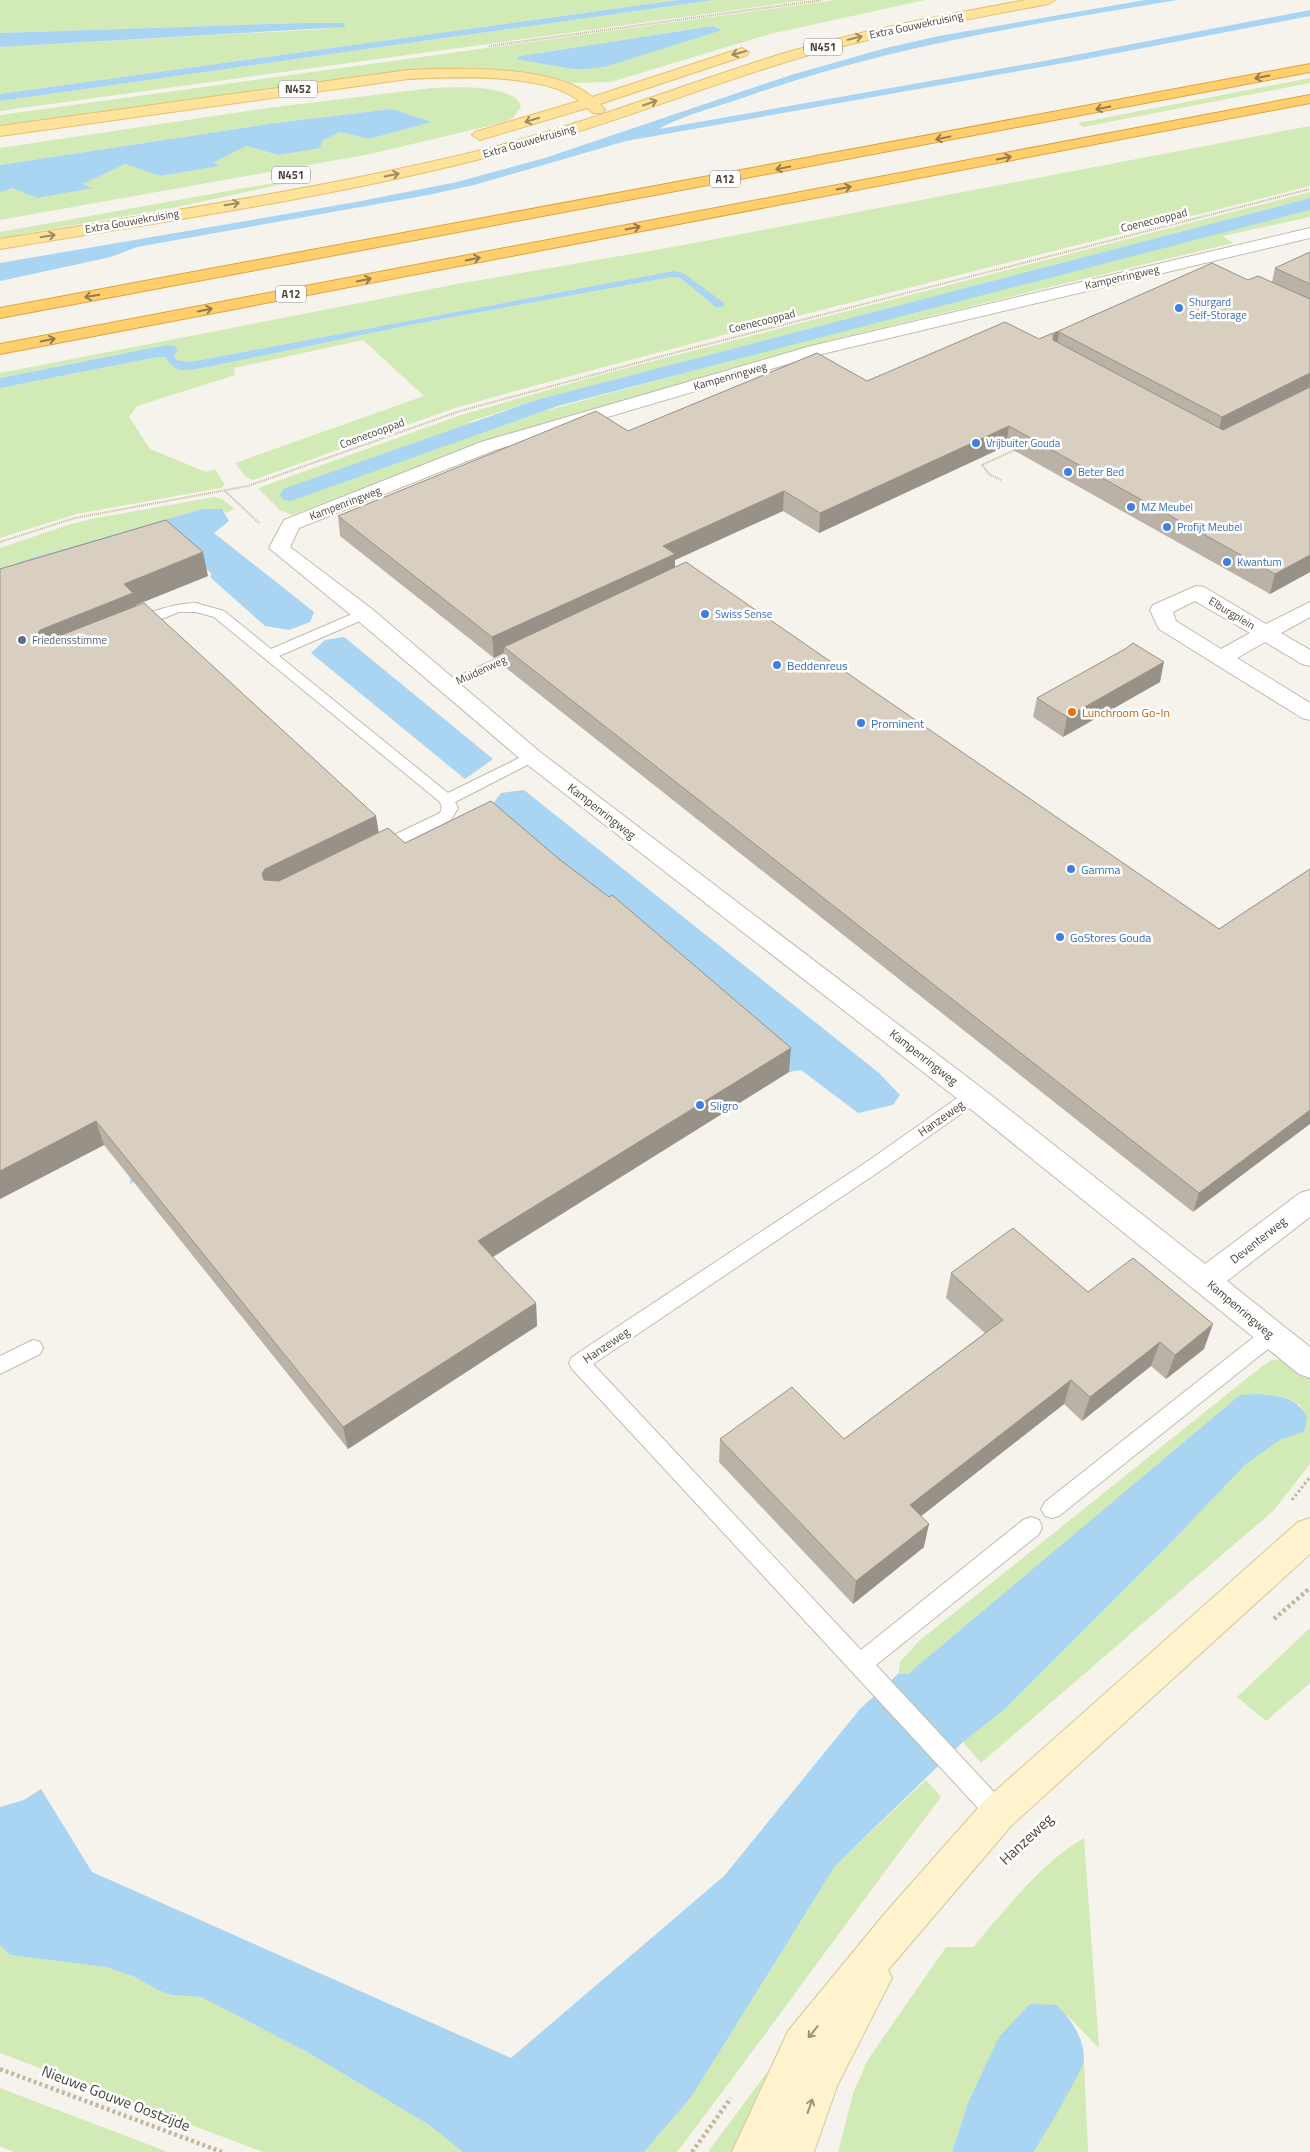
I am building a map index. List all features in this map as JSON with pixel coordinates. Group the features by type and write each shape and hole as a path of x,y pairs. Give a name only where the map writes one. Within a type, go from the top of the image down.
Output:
{"highway":[{"name":"A12","path":"0,313 1310,68"},
{"name":"A12","path":"0,349 1310,99"}],"main road":[{"name":"Extra Gouwekruising","path":"889,16 974,0"},
{"name":"Extra Gouwekruising","path":"0,244 397,174 499,150 825,46 914,25 1048,0"},
{"name":"Extra Gouwekruising","path":"468,138 585,104 759,47"},
{"name":"N452","path":"0,131 438,72 482,73 526,78 562,87 604,118"},
{"name":"N452","path":"0,140 431,80 476,80 515,85 585,104"}],"street":[{"name":"Kampenringweg","path":"1310,233 817,350 488,446 291,524 279,548 364,614 532,756 973,1096 1206,1280 1310,1365"},
{"path":"1197,260 1223,272"},
{"name":"Elburgplein","path":"1310,659 1196,592 1161,610 1167,624 1310,713"},
{"path":"1266,633 1310,608"},
{"name":"Elburgplein","path":"1221,658 1266,633"},
{"name":"Deventerweg","path":"1206,1280 1310,1200"},
{"path":"753,2152 802,2045 900,1926 998,1813 1310,1533"},
{"path":"794,2152 820,2077 900,1926"}],"lane":[{"path":"126,629 181,607 201,606 219,614 447,800 450,808 446,816 366,855"},
{"path":"269,655 364,614"},
{"name":"Muidenweg","path":"448,686 536,644"},
{"path":"447,800 532,756"},
{"name":"Hanzeweg","path":"973,1096 877,1164 579,1363 998,1813"},
{"path":"1052,1509 1271,1335"},
{"path":"0,1366 33,1348"},
{"path":"866,1673 1031,1527"}],"path":[{"name":"Coenecooppad","path":"0,542 75,518 255,484 460,411 680,351 1310,189"},
{"path":"1001,480 989,474 982,465 1017,449"},
{"path":"224,491 281,544"},
{"path":"1266,1626 1310,1588"},
{"name":"Nieuwe Gouwe Oostzijde","path":"0,2069 222,2152"}],"green space":[{"path":"0,0 678,0 0,94 0,47 324,29 344,26 301,23 0,33"},
{"path":"714,0 808,0 0,111 0,101"},
{"path":"835,0 925,0 770,34 611,82 574,83 473,70 0,128 0,115","holes":["713,26 722,29 605,67 573,69 520,56"]},
{"path":"1310,78 1310,83 1083,127 1078,123"},
{"path":"467,87 495,90 516,99 521,107 513,118 505,122 370,154 0,220 0,193 12,188 37,198 90,187 83,184 125,164 160,176 219,166 213,162 247,146 278,155 322,141 340,132 369,139 432,122 392,109 275,123 0,165 0,148 268,108 432,88"},
{"path":"1310,126 1310,186 746,329 526,388 455,408 253,480 246,477 235,463 424,396 363,340 234,368 235,375 137,406 129,417 150,449 206,472 215,469 225,485 220,488 77,514 0,538 0,388 158,357 165,357 177,369 191,370 410,325 672,277 680,278 706,301 673,271 190,362 176,360 174,355 178,351 175,346 166,345 0,378 0,373 457,284 684,245"},
{"path":"290,180 292,182 177,207 0,238 0,232"},
{"path":"1310,192 1310,198 536,400 466,423 523,417 824,335 1310,210 1310,217 1223,236 1233,243 831,340 509,433 292,515 280,510 258,488 461,415 607,373"},
{"path":"215,497 224,500 234,509 226,513 222,509 202,509 25,560 0,570 0,548 91,519"},
{"path":"1284,1359 1310,1378 1310,1464 1274,1510 981,1763 963,1742 1005,1709 1162,1552 1246,1464 1280,1440 1304,1432 1300,1405 1285,1397 1261,1394 908,1674 898,1674 900,1662 919,1641 1261,1367 1272,1360"},
{"path":"1310,1628 1310,1683 1266,1721 1237,1697"},
{"path":"926,1780 941,1797 677,2152 644,2152 692,2096 835,1866"},
{"path":"1084,1838 1099,2048 1057,2005 968,2103 952,2152 838,2152 853,2094 867,2061 946,1947 973,1947 1039,1873 1054,1859"},
{"path":"0,1945 10,1955 106,1967 135,1977 160,1991 172,1995 201,1997 307,2052 429,2125 463,2152 263,2152 0,2053"},
{"path":"777,2059 732,2152 708,2152"},
{"path":"1084,2061 1088,2152 1034,2152"},
{"path":"0,2088 168,2152 13,2152 0,2146"}],"water":[{"path":"678,0 714,0 0,101 0,94"},
{"path":"1145,0 1177,0 1014,28 907,50 800,79 690,115 659,129 1044,61 1310,10 1310,16 1081,60 626,141 474,185 428,195 137,247 111,257 0,281 0,263 356,202 457,182 545,158 791,75 886,48 939,36"},
{"path":"344,23 345,27 0,47 0,33"},
{"path":"713,26 722,30 605,67 573,69 516,59 520,56"},
{"path":"392,109 432,122 369,139 340,132 322,141 320,148 278,155 247,146 214,162 219,166 160,176 125,164 83,184 92,188 37,198 12,188 0,193 0,165 275,123"},
{"path":"1310,198 1310,210 558,406 291,501 284,500 280,495 283,489 536,400"},
{"path":"673,271 683,273 724,303 723,307 716,307 680,278 672,277 410,325 191,370 177,369 165,357 158,357 0,388 0,378 166,345 175,346 178,351 174,355 176,360 190,362"},
{"path":"202,509 222,509 229,521 214,533 314,612 310,622 289,630 265,626 211,578 211,573 174,540 0,570 25,560"},
{"path":"344,637 493,759 465,779 311,653 325,640"},
{"path":"524,790 879,1073 900,1095 893,1105 858,1113 801,1070 789,1072 613,919 130,1184 136,1132 492,805 501,793"},
{"path":"1261,1394 1287,1399 1298,1405 1307,1417 1304,1432 1280,1440 1246,1464 1162,1552 1005,1709 963,1742 835,1866 692,2096 644,2152 463,2152 429,2125 307,2052 201,1997 172,1995 160,1991 135,1977 106,1967 10,1955 0,1945 0,1807 24,1800 41,1789 92,1872 511,2058 724,1876 860,1709 898,1674 908,1674 1240,1395"},
{"path":"1030,2004 1057,2005 1072,2023 1079,2036 1084,2059 1070,2090 1034,2152 952,2152 968,2103 999,2037"}],"building":[{"path":"1310,252 1310,284 1275,268"},
{"path":"1212,263 1248,280 1258,276 1310,299 1310,373 1222,417 1059,332 1054,333"},
{"path":"1005,322 1039,339 1053,333 1053,340 1223,430 1310,387 1310,555 1275,574 1009,426 820,513 784,491 663,546 675,554 492,637 338,516 596,411 628,431 817,353 867,381"},
{"path":"166,520 203,552 124,584 133,593 40,630 37,635 40,639 51,639 144,603 376,816 265,869 262,874 264,880 279,881 388,828 405,843 491,801 559,859 609,897 612,895 791,1048 478,1241 536,1303 343,1427 96,1121 0,1171 0,569"},
{"path":"686,562 1219,929 1310,869 1310,1110 1199,1193 504,647"},
{"path":"1133,643 1164,662 1067,717 1037,698 1125,649"},
{"path":"1013,1228 1088,1292 1133,1258 1213,1324 1175,1355 1160,1342 1090,1397 1071,1380 910,1505 929,1524 856,1581 720,1439 792,1387 844,1439 1003,1320 951,1273"}],"place":[{"name":"Shurgard Self-Storage","path":"1179,308"},
{"name":"Vrijbuiter Gouda","path":"976,443"},
{"name":"Beter Bed","path":"1068,472"},
{"name":"MZ Meubel","path":"1131,507"},
{"name":"Profijt Meubel","path":"1167,527"},
{"name":"Kwantum","path":"1227,562"},
{"name":"Swiss Sense","path":"705,614"},
{"name":"Friedensstimme","path":"22,640"},
{"name":"Beddenreus","path":"777,665"},
{"name":"Lunchroom Go-In","path":"1072,712"},
{"name":"Prominent","path":"861,723"},
{"name":"Gamma","path":"1071,869"},
{"name":"GoStores Gouda","path":"1060,937"},
{"name":"Sligro","path":"700,1105"}]}
